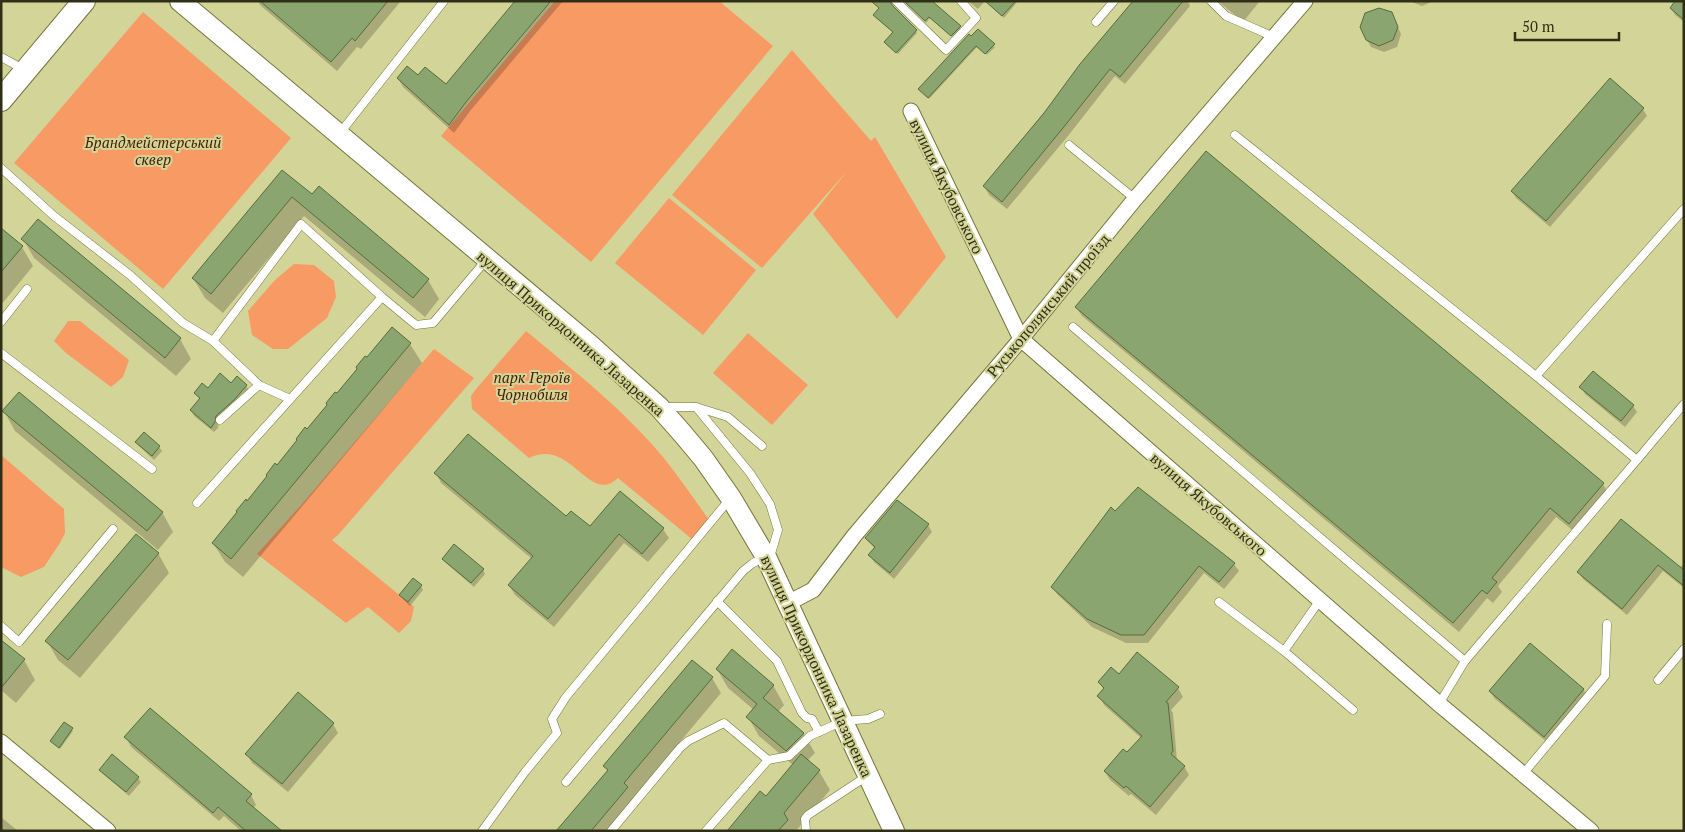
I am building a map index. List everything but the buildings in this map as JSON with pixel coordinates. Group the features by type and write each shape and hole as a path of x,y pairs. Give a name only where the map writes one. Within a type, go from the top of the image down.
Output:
{"main road":[{"path":"1,100 84,1"}],"street":[{"name":"вулиця Прикордонника Лазаренка","path":"180,1 590,345 660,407 702,458 731,498 767,560 894,831"},
{"name":"Руськополянський проїзд","path":"788,603 813,590 854,536 1304,1"},
{"name":"вулиця Якубовського","path":"911,111 1020,339 1438,704 1591,831"},
{"path":"1,742 108,831"}],"lane":[{"path":"339,135 444,1"},
{"path":"896,1 946,50 976,18 961,1"},
{"path":"1096,22 1114,1"},
{"path":"1211,1 1226,16 1274,37"},
{"path":"1,57 26,70"},
{"path":"1235,135 1536,376 1637,460"},
{"path":"1070,145 1136,199"},
{"path":"1,168 54,216 130,275 183,323 213,341 259,385 290,399"},
{"path":"1536,376 1684,208"},
{"path":"213,341 301,224 382,298 416,325 433,323 487,259"},
{"path":"1,322 27,289"},
{"path":"197,503 382,298"},
{"path":"1073,327 1465,661"},
{"path":"1,353 152,469"},
{"path":"220,420 259,385"},
{"path":"1438,704 1465,661 1684,404"},
{"path":"660,407 696,407 728,418 762,446"},
{"path":"566,782 747,567 767,560 778,530 770,504 750,473 696,407"},
{"path":"482,831 525,772 557,734 552,719 566,697 731,498"},
{"path":"1,626 19,642 114,529"},
{"path":"1284,651 1320,600"},
{"path":"717,601 777,661 802,713 807,718 812,719 819,732"},
{"path":"1219,602 1284,651 1354,710"},
{"path":"1523,774 1605,676 1607,624"},
{"path":"1658,680 1684,649"},
{"path":"706,831 768,760 789,756 810,736 843,721 868,719 880,714"},
{"path":"611,831 680,748 688,741 724,723 768,760"},
{"path":"806,831 805,819 808,815 868,775"}],"green space":[{"path":"555,1 719,1 773,46 591,262 441,136"},
{"name":"Брандмейстерський сквер","path":"143,12 291,138 163,289 14,163"},
{"path":"792,50 871,141 875,137 946,257 897,319 813,214 847,171 762,268 672,195"},
{"path":"669,198 756,270 703,335 615,263"},
{"path":"294,264 314,265 334,281 336,297 327,318 288,349 273,349 252,335 248,311 275,280"},
{"path":"68,321 80,321 129,360 123,377 111,387 66,353 54,341"},
{"name":"парк Героїв Чорнобиля","path":"526,331 620,411 665,460 709,520 693,540 618,478 608,484 598,484 557,456 544,454 529,458 472,409 471,396"},
{"path":"748,333 808,385 772,425 713,373"},
{"path":"434,349 474,378 332,540 414,607 411,621 399,633 368,607 346,623 257,554"},
{"path":"1,455 64,509 65,533 60,543 44,567 21,577 1,567"}]}
